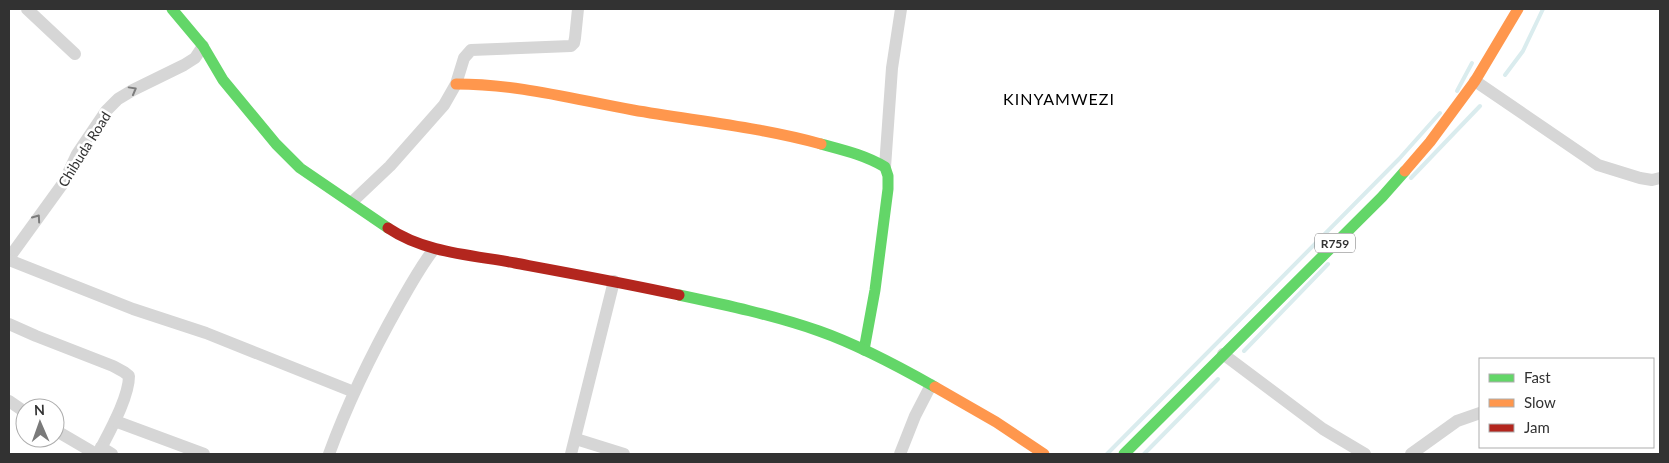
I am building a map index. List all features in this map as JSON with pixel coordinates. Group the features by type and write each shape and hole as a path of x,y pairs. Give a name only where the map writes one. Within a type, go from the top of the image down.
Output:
{"street":[{"path":"27,9 75,54"},
{"path":"172,9 203,46 223,80 276,144 300,168 397,234 434,249 614,281 750,310 820,331 864,350 931,385 996,422 1044,454"},
{"path":"352,202 390,166 444,105 456,84 464,58 471,50 571,46 575,38 578,9"},
{"path":"864,350 881,249 888,189 888,176 885,167 892,68 897,24 901,9"},
{"name":"R759","path":"1124,454 1382,197 1430,142 1475,81 1518,9"},
{"name":"Chibuda Road","path":"9,259 64,182 77,154 106,111 118,99 195,58 203,46"},
{"path":"1475,81 1598,165 1640,178 1652,180 1660,178"},
{"path":"456,84 504,84 644,112 733,124 804,139 874,159 885,167"},
{"path":"329,454 354,392 379,341 422,264 434,249"},
{"path":"9,259 133,309 206,333 354,392"},
{"path":"571,454 614,281"},
{"path":"9,324 124,372 128,376 129,384 102,452 65,435"},
{"path":"1223,354 1323,429 1365,454"},
{"path":"900,454 915,416 931,385"},
{"path":"1411,454 1457,421 1479,413"},
{"path":"115,421 204,454"},
{"path":"576,439 624,454"}],"waterway":[{"path":"1505,75 1523,51 1543,9"},
{"path":"1457,91 1472,63"},
{"path":"1411,178 1480,106"},
{"path":"1107,454 1399,159 1440,113"},
{"path":"1244,351 1328,264"},
{"path":"1144,454 1218,379"}],"traffic: fast":[{"path":"172,9 203,46 223,80 276,144 300,168 388,228"},
{"path":"821,144 870,159 885,167 888,176 875,290 864,350"},
{"path":"1124,454 1382,197 1405,171"},
{"path":"679,295 767,315 819,331 878,356 935,387"}],"traffic: slow":[{"path":"1405,171 1430,142 1475,81 1518,9"},
{"path":"456,84 523,89 633,110 751,129 821,144"},
{"path":"935,387 996,422 1044,454"}],"traffic: jam":[{"path":"388,228 417,243 449,252 576,274 679,295"}],"district":[{"name":"KINYAMWEZI","path":"1059,98"}]}
